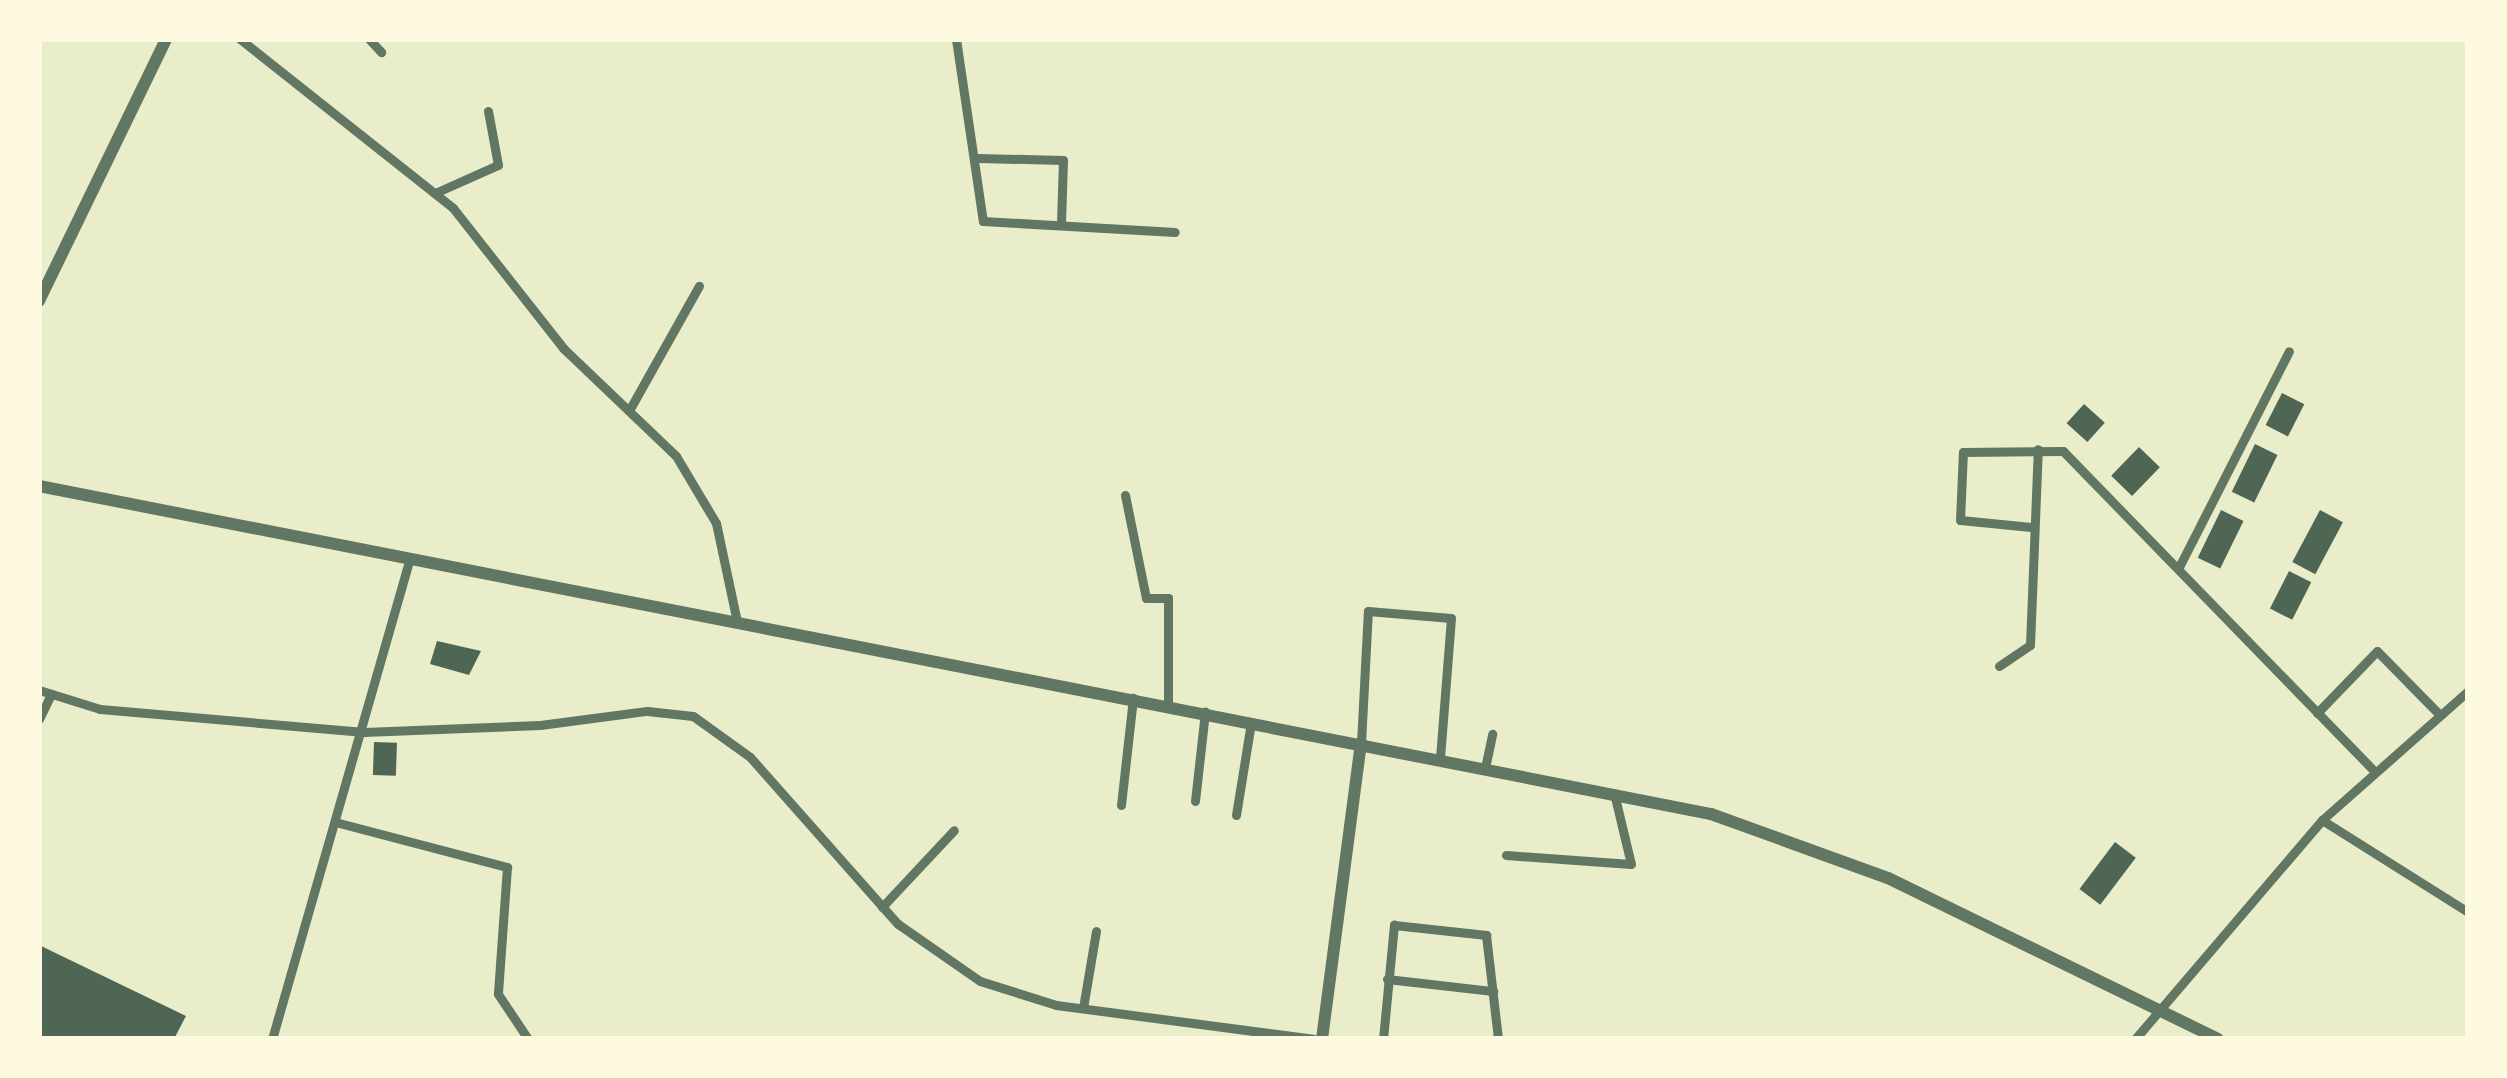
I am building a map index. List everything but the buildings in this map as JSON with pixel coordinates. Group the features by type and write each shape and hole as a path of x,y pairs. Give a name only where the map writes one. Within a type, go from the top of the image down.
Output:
{"street":[{"path":"39,301 166,39"},
{"path":"369,39 381,52"},
{"path":"956,39 979,158 983,221 1175,232"},
{"path":"246,41 435,194 563,348 631,407 708,506 737,622"},
{"path":"435,194 499,165 488,111"},
{"path":"979,158 1063,160 1060,222"},
{"path":"631,407 699,286"},
{"path":"2179,568 2289,351"},
{"path":"2000,666 2030,645 2031,526 2038,449"},
{"path":"2031,526 1960,520 1963,452 2063,452 2372,769"},
{"path":"39,486 1614,793 1809,845 2218,1039"},
{"path":"1125,495 1147,600 1165,596 1170,605 1168,705"},
{"path":"272,1039 339,824 410,559"},
{"path":"39,719 45,692 100,709 364,732 540,725 647,711 693,716 750,758 881,907 995,988 1083,1009 1317,1039 1361,743 1368,611 1451,617 1440,760"},
{"path":"2317,712 2378,651 2439,714"},
{"path":"2135,1039 2322,820 2372,769 2468,691"},
{"path":"1121,805 1133,698"},
{"path":"1195,801 1205,712"},
{"path":"1236,815 1251,722"},
{"path":"1485,768 1492,734"},
{"path":"1506,855 1631,864 1614,793"},
{"path":"2322,820 2468,912"},
{"path":"339,824 507,867 498,994 528,1039"},
{"path":"881,907 954,830"},
{"path":"1383,1039 1394,926 1486,935 1498,1039"},
{"path":"1083,1009 1096,931"},
{"path":"1387,979 1493,992"}]}
